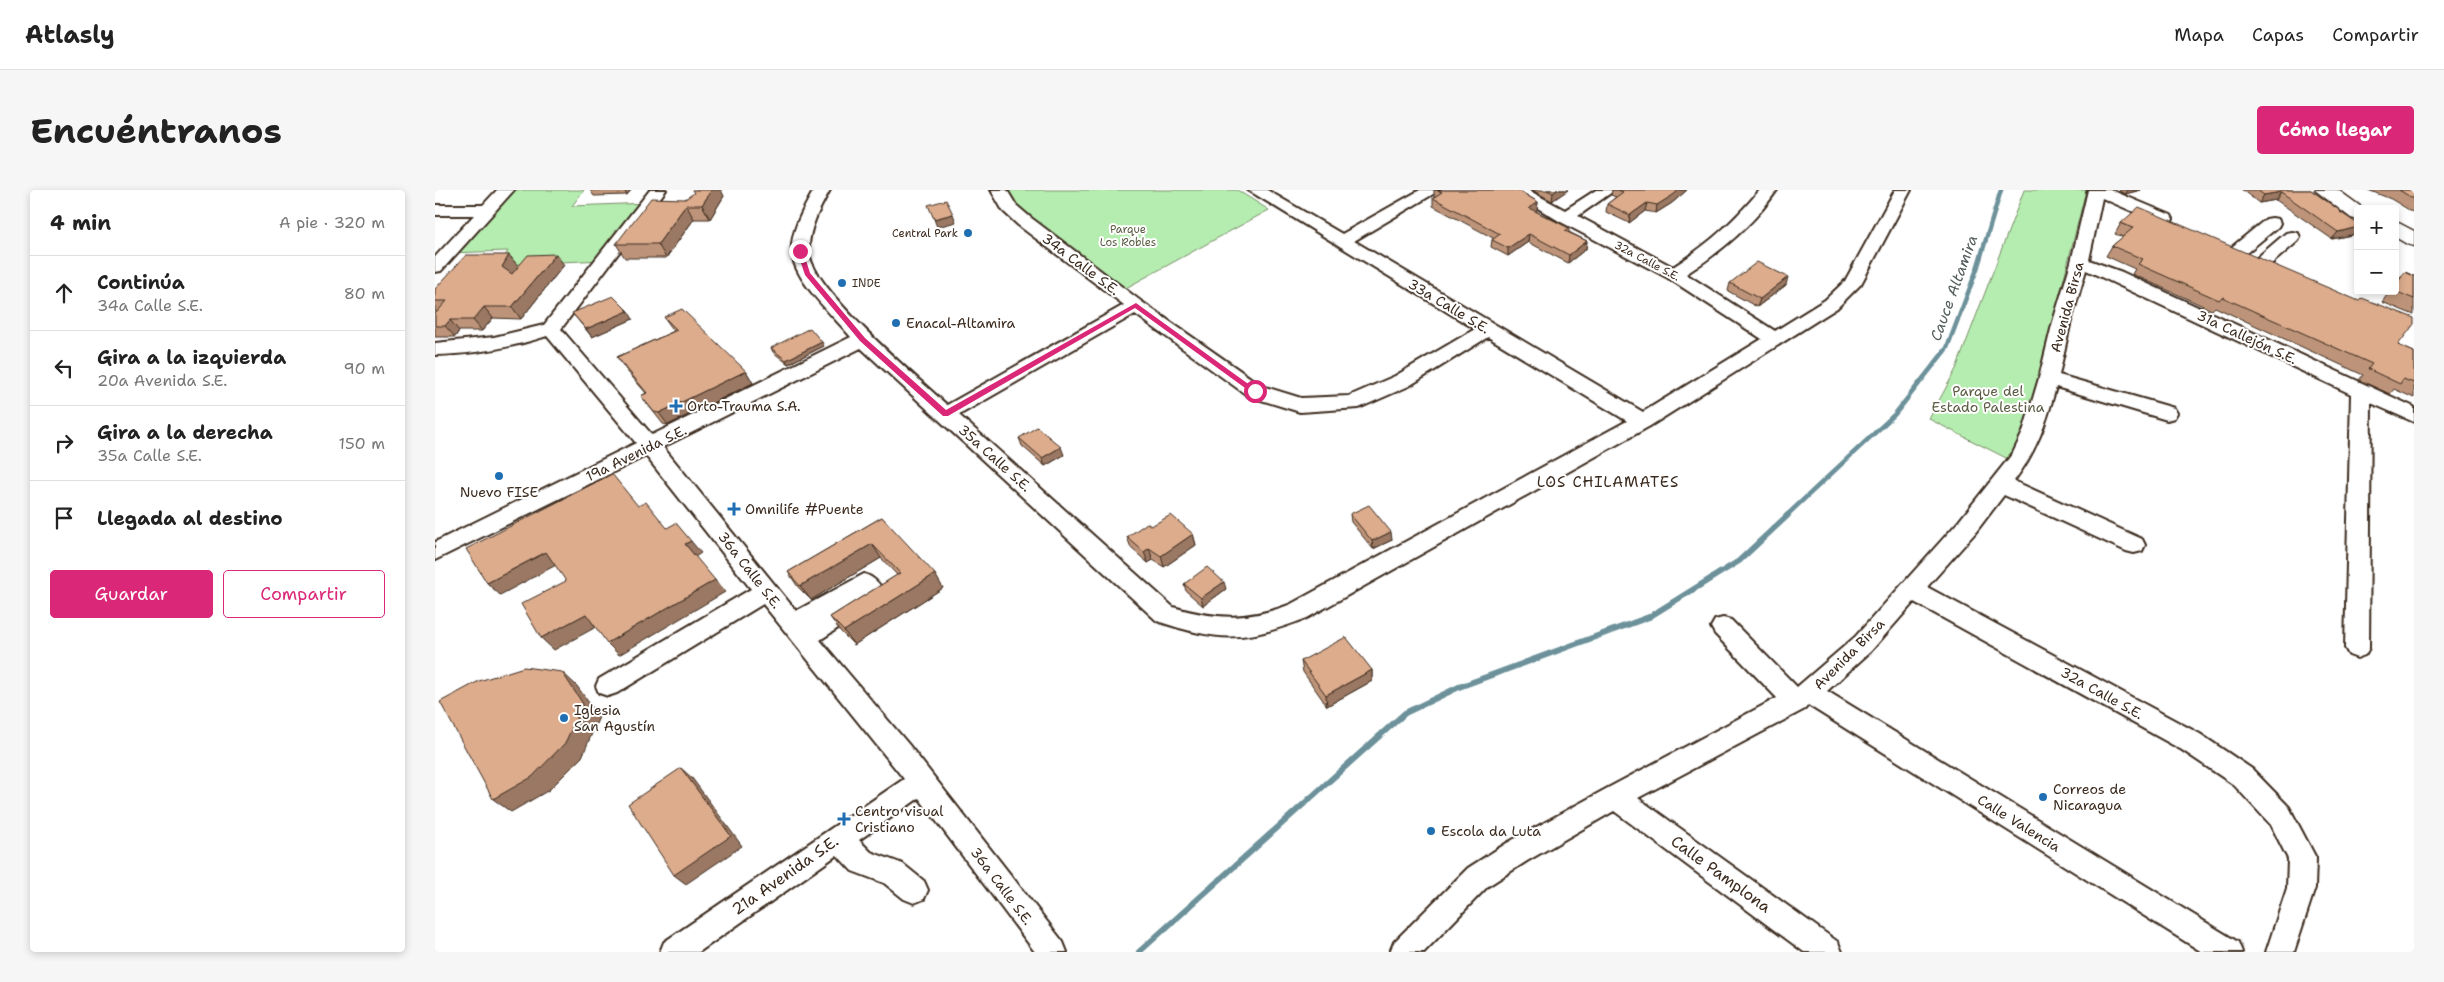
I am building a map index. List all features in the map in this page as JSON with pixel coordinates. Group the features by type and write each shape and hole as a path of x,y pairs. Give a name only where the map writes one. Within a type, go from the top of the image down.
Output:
{"main road":[{"path":"2325,190 2354,211"},
{"path":"2345,190 2366,205"},
{"path":"2399,230 2414,240"},
{"path":"2399,244 2414,255"}],"street":[{"path":"435,267 506,190"},
{"name":"35a Calle S.E.","path":"822,190 808,215 800,251 807,274 863,339 1165,614 1197,624 1256,626 1307,607 1643,421"},
{"name":"34a Calle S.E.","path":"999,190 1009,208 1024,221 1136,306 1255,391 1300,406 1352,403 1402,381 1488,329"},
{"name":"33a Calle S.E.","path":"1256,190 1643,421"},
{"path":"1343,241 1432,190"},
{"name":"32a Calle S.E.","path":"1516,190 1674,274 1775,339"},
{"path":"1565,217 1607,190"},
{"path":"1674,274 1707,253 1738,226 1769,190"},
{"path":"1643,421 1831,304 1852,284 1903,190"},
{"path":"2096,190 2179,224"},
{"name":"Avenida Birsa","path":"1415,948 1478,878 1517,852 1615,797 1803,698 1863,644 1967,527 2022,456 2033,432 2049,378 2061,325 2080,262 2096,190"},
{"path":"435,349 473,348 516,340 551,330 646,205 661,198"},
{"path":"435,210 487,210"},
{"path":"2239,250 2272,223"},
{"path":"2264,261 2292,237"},
{"path":"2222,243 2282,268"},
{"name":"31a Callejón S.E.","path":"2080,262 2116,276 2414,415"},
{"path":"946,414 1136,306"},
{"name":"36a Calle S.E.","path":"551,330 650,446 798,631 922,781 1053,952"},
{"name":"19a Avenida S.E.","path":"435,552 863,339"},
{"path":"2049,378 2167,413"},
{"path":"2357,648 2361,390"},
{"path":"2000,484 2134,545"},
{"name":"32a Calle S.E.","path":"1911,589 2191,742 2243,777 2280,816 2302,858 2301,888 2280,952"},
{"path":"608,686 766,591"},
{"name":"Calle Valencia","path":"1723,627 1803,698 2228,952"},
{"name":"21a Avenida S.E.","path":"674,952 922,781"},
{"name":"Calle Pamplona","path":"1615,797 1828,952"},
{"path":"839,838 862,862 893,873 914,890"}],"green space":[{"path":"506,190 584,190 572,206 648,203 603,260 499,265 508,251 448,253"},
{"name":"Parque Los Robles","path":"1007,190 1237,190 1269,210 1124,289 1020,210"},
{"name":"Parque del Estado Palestina","path":"2024,190 2086,190 2046,350 2014,462 1929,419 1956,369"}],"building":[{"path":"692,190 712,190 702,205 686,205 658,244 616,244 651,198 685,199 694,193"},
{"path":"1437,190 1518,190 1538,202 1529,208 1569,228 1565,231 1587,241 1569,255 1529,234 1508,248 1492,240 1500,234 1433,198 1442,192"},
{"path":"1618,190 1679,190 1657,205 1647,203 1630,215 1607,204 1623,192"},
{"path":"2257,190 2311,190 2354,221 2354,228 2338,232 2281,192 2264,195"},
{"path":"2399,190 2414,190 2414,199"},
{"path":"946,200 953,214 934,219 928,205"},
{"path":"2139,207 2359,301 2362,298 2414,318 2414,324 2398,345 2414,352 2414,383 2403,379 2400,384 2368,369 2372,364 2222,297 2219,300 2138,264 2143,259 2112,246 2133,228 2121,223"},
{"path":"556,254 512,307 484,307 473,320 450,320 445,326 435,326 435,314 447,301 435,301 435,289 466,255 509,255 502,267 512,274 528,255"},
{"path":"1757,262 1788,277 1760,299 1730,283"},
{"path":"2405,272 2414,276 2414,299 2399,293 2399,280"},
{"path":"613,296 628,311 586,329 572,313"},
{"path":"682,309 746,371 659,413 654,412 641,396 647,393 617,357 677,330 664,317"},
{"path":"810,328 822,342 786,360 771,348"},
{"path":"1037,427 1061,447 1042,458 1019,438"},
{"path":"612,474 638,506 646,502 667,528 676,523 691,541 685,544 715,580 607,643 586,614 541,638 521,604 566,581 546,552 487,583 466,549"},
{"path":"1369,505 1391,532 1372,541 1350,514"},
{"path":"1171,515 1193,534 1161,556 1149,548 1144,552 1127,537 1147,523 1151,526"},
{"path":"882,517 935,574 844,631 830,617 900,573 872,544 800,586 788,572"},
{"path":"1207,567 1224,582 1201,598 1184,584"},
{"path":"1346,637 1372,670 1326,695 1301,661"},
{"path":"524,667 562,672 583,704 565,743 532,777 493,799 440,702 479,681"},
{"path":"681,768 731,836 674,875 628,804"}],"waterway":[{"name":"Cauce Altamira","path":"1786,516 1895,414 1947,348 1977,269 2001,190"},
{"path":"1139,952 1405,713 1459,687 1649,617 1739,561 1788,515"}],"place":[{"name":"Central Park","path":"968,233"},
{"name":"INDE","path":"842,283"},
{"name":"Enacal-Altamira","path":"896,323"},
{"name":"Orto-Trauma S.A.","path":"676,406"},
{"name":"Nuevo FISE","path":"499,476"},
{"name":"Omnilife #Puente","path":"734,509"},
{"name":"Iglesia San Agustín","path":"564,718"},
{"name":"Correos de Nicaragua","path":"2043,797"},
{"name":"Centro visual Cristiano","path":"844,819"},
{"name":"Escola da Luta","path":"1431,831"}],"district":[{"name":"LOS CHILAMATES","path":"1608,482"}],"route":[{"path":"800,251 807,274 863,339 946,414 1136,306 1255,391"}]}
